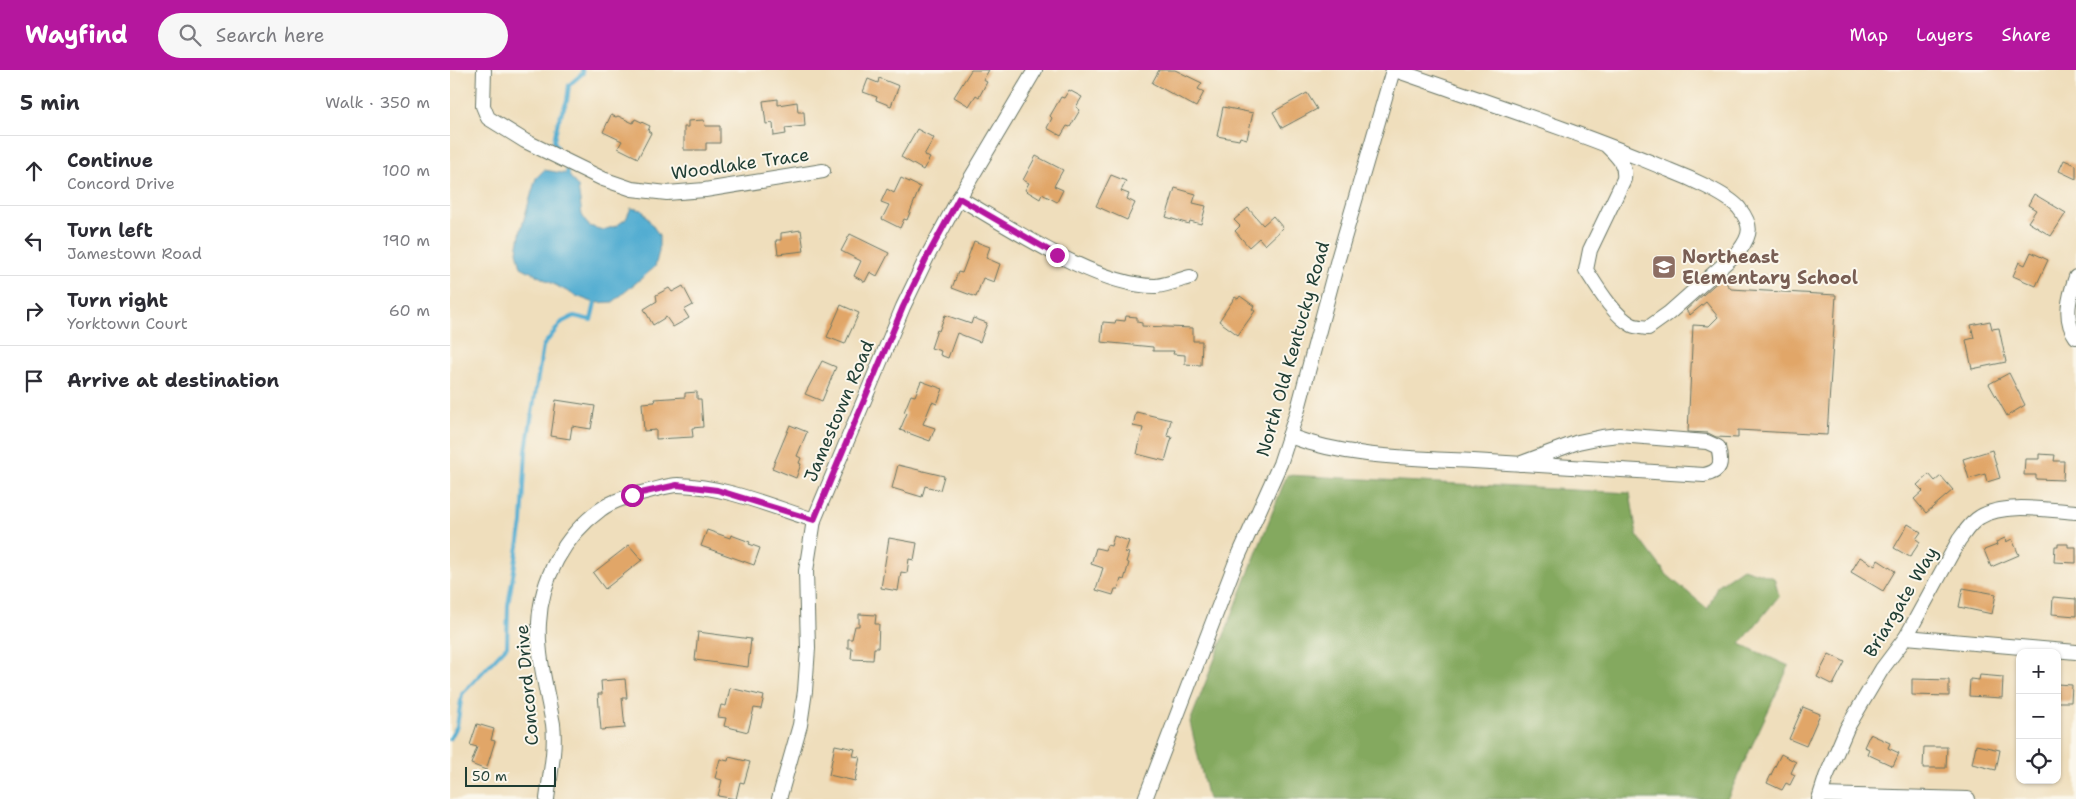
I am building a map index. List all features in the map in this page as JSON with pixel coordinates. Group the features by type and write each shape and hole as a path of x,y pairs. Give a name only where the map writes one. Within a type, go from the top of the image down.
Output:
{"street":[{"name":"Woodlake Trace","path":"484,70 483,106 488,118 525,141 603,179 632,189 667,194 705,190 823,171"},
{"name":"Jamestown Road","path":"779,799 800,725 805,691 808,648 806,571 814,520 903,307 927,257 959,198 1035,70"},
{"path":"1394,70 1606,146 1701,183 1738,206 1749,224 1748,239 1739,251 1648,328 1632,325 1620,315 1604,298 1586,270 1590,250 1624,179 1625,168 1619,158 1606,146"},
{"name":"North Old Kentucky Road","path":"1145,799 1236,564 1280,464 1298,409 1341,250 1394,70"},
{"path":"959,198 1057,255 1125,282 1157,286 1190,277"},
{"path":"2076,277 2070,296 2068,313 2071,331 2076,338"},
{"path":"1289,436 1310,444 1369,455 1519,464 1704,475 1714,473 1720,466 1721,458 1718,447 1707,442 1619,435 1578,442 1519,464"},
{"name":"Concord Drive","path":"547,799 552,761 553,726 546,691 538,623 544,591 556,560 576,530 601,509 632,495 677,485 717,490 814,520"},
{"name":"Briargate Way","path":"1820,797 1826,777 1847,728 1882,669 1906,637 1959,540 1980,517 1997,510 2027,508 2076,512"},
{"path":"1906,637 2076,652"},
{"path":"1820,797 1968,799"}],"green space":[{"path":"1287,475 1630,493 1637,535 1667,575 1708,609 1717,586 1743,568 1774,578 1779,596 1740,644 1789,666 1727,799 1208,799 1190,722"}],"water":[{"path":"544,170 568,174 578,187 582,215 589,226 603,230 616,226 626,219 631,208 642,210 659,235 659,251 655,267 613,302 595,303 576,296 521,267 517,251 521,229 536,178"}],"building":[{"path":"971,70 989,70 983,80 987,82 979,97 976,95 969,106 954,97"},
{"path":"1159,70 1175,70 1202,83 1198,89 1204,92 1196,107 1152,83"},
{"path":"879,78 899,86 891,106 876,100 877,97 863,92 868,79 878,83"},
{"path":"1069,90 1082,97 1076,107 1080,110 1070,127 1067,126 1061,136 1047,128 1052,118 1050,116 1061,97 1064,98"},
{"path":"1307,93 1317,109 1282,128 1273,112"},
{"path":"778,99 778,105 797,102 798,112 804,112 805,126 785,128 786,134 774,136 773,123 766,124 763,101"},
{"path":"1223,107 1253,113 1247,139 1240,137 1239,140 1217,136"},
{"path":"611,115 633,123 635,119 650,126 648,131 651,133 638,158 618,148 622,141 603,132"},
{"path":"704,120 705,126 720,126 720,143 706,143 706,150 684,150 684,127 688,127 688,121"},
{"path":"917,129 934,138 924,155 930,158 923,170 901,157"},
{"path":"1036,156 1063,170 1054,186 1063,190 1057,202 1042,194 1040,199 1025,190 1029,183 1023,180"},
{"path":"2064,160 2076,165 2076,179 2059,171"},
{"path":"1111,175 1126,181 1121,191 1129,194 1127,199 1135,203 1127,220 1096,206"},
{"path":"901,178 920,187 907,220 904,219 900,228 882,219 889,205 881,202 887,189 894,193"},
{"path":"1175,188 1196,194 1193,203 1206,206 1201,224 1190,221 1189,224 1166,217"},
{"path":"2034,194 2066,213 2051,236 2028,222 2036,210 2028,205"},
{"path":"1248,208 1263,225 1273,216 1283,228 1265,245 1259,238 1249,247 1235,231 1240,226 1234,220"},
{"path":"801,230 804,251 778,254 776,240 781,240 781,233"},
{"path":"850,234 889,253 877,276 870,272 865,282 854,276 861,261 841,251"},
{"path":"974,241 990,247 986,258 1000,264 994,282 983,278 976,297 952,288 958,272 962,273"},
{"path":"2031,252 2048,260 2036,286 2013,276 2019,262 2025,265"},
{"name":"Northeast Elementary School","path":"1722,278 1731,289 1836,295 1827,435 1738,430 1738,438 1716,437 1708,433 1688,432 1693,325 1709,326 1718,317 1706,302 1690,315 1686,310"},
{"path":"683,286 693,305 684,310 689,318 673,327 666,317 653,325 644,309 657,301 656,295 669,288 672,292"},
{"path":"1240,296 1254,306 1252,309 1255,311 1238,335 1219,321 1235,297 1238,299"},
{"path":"841,305 859,313 845,344 827,337"},
{"path":"945,315 971,324 973,318 987,323 980,342 957,333 948,358 940,355 941,351 931,348 937,330 939,331"},
{"path":"1126,316 1137,317 1137,322 1142,323 1142,326 1193,328 1193,341 1202,341 1201,365 1185,364 1185,355 1173,354 1174,351 1153,351 1153,347 1101,342 1103,322 1115,323 1116,320 1125,321"},
{"path":"1990,321 1992,329 1999,328 2006,362 1972,369 1966,340 1974,338 1971,325"},
{"path":"822,361 836,367 822,401 805,394"},
{"path":"2009,373 2025,405 2007,416 1989,384"},
{"path":"921,381 943,389 937,404 932,402 923,424 935,428 930,441 900,430 907,413 904,412 911,395 915,396"},
{"path":"697,392 697,399 701,399 703,427 692,428 693,437 656,439 656,430 644,431 642,403 655,402 654,399 685,397 685,393"},
{"path":"556,400 595,406 591,429 572,426 570,439 551,436"},
{"path":"1136,412 1171,420 1167,436 1172,437 1165,461 1137,454 1143,428 1133,426"},
{"path":"790,425 807,432 797,456 801,458 799,463 801,464 796,478 772,468"},
{"path":"1992,450 2000,478 1987,482 1985,474 1969,479 1963,459"},
{"path":"2039,454 2055,455 2054,461 2064,461 2063,480 2036,479 2036,475 2024,475 2025,459 2039,459"},
{"path":"898,465 944,476 940,490 925,486 922,497 892,488"},
{"path":"1929,474 1935,481 1941,476 1953,490 1926,513 1914,499 1923,491 1917,485"},
{"path":"1908,524 1921,532 1916,539 1920,542 1910,557 1894,548"},
{"path":"707,530 730,538 731,535 760,548 754,565 701,546"},
{"path":"1114,536 1129,541 1125,552 1129,553 1126,562 1129,563 1124,580 1121,579 1118,589 1115,589 1113,595 1096,590 1103,568 1091,564 1096,548 1105,550 1107,545 1111,546"},
{"path":"889,538 917,543 914,560 909,559 907,573 901,572 898,591 881,588"},
{"path":"2005,538 2006,542 2012,539 2019,555 1991,567 1984,550 1997,545 1996,542"},
{"path":"2058,544 2068,544 2068,547 2076,547 2076,563 2054,562 2055,546 2058,546"},
{"path":"629,545 642,560 605,589 593,573"},
{"path":"1860,557 1875,566 1878,560 1895,571 1883,591 1851,572"},
{"path":"1963,588 1996,594 1992,614 1959,607"},
{"path":"2053,597 2076,599 2076,616 2052,614"},
{"path":"859,614 876,615 875,624 879,624 878,648 874,648 873,660 851,659 852,648 848,648 848,639 852,639 855,626 859,626"},
{"path":"698,632 751,639 748,667 695,660"},
{"path":"1829,654 1845,662 1833,685 1817,677"},
{"path":"1980,675 2003,677 2002,698 1969,696 1970,679 1979,680"},
{"path":"625,679 627,698 622,698 625,728 601,730 598,694 602,694 601,681"},
{"path":"1912,679 1949,680 1949,696 1912,695"},
{"path":"2061,684 2072,685 2071,702 2061,702"},
{"path":"730,688 764,696 761,709 754,708 748,732 724,726 726,718 718,717 721,705 726,706"},
{"path":"1803,707 1820,714 1806,746 1789,739"},
{"path":"477,724 494,729 491,740 495,741 486,770 471,764 477,747 470,745"},
{"path":"1870,734 1890,743 1888,748 1899,753 1893,766 1867,754 1869,749 1864,747"},
{"path":"835,745 855,749 853,756 860,757 855,781 829,775"},
{"path":"1976,745 2000,750 1996,770 1972,764"},
{"path":"1924,747 1947,747 1946,768 1923,768"},
{"path":"1781,754 1796,762 1791,773 1795,775 1790,785 1786,783 1782,790 1767,783"},
{"path":"729,757 750,762 744,783 740,782 736,799 718,796 722,780 715,778 720,759 728,761"}],"waterway":[{"path":"557,147 554,141 558,121 567,101 569,85 583,73 582,70"},
{"path":"450,739 457,726 462,694 507,646 508,605 522,523 526,450 543,346 562,322 574,316 591,320 595,303"}],"place":[{"name":"Northeast Elementary School","path":"1664,267"}],"route":[{"path":"632,495 677,485 717,490 814,520 903,307 927,257 959,198 1057,255"}]}
